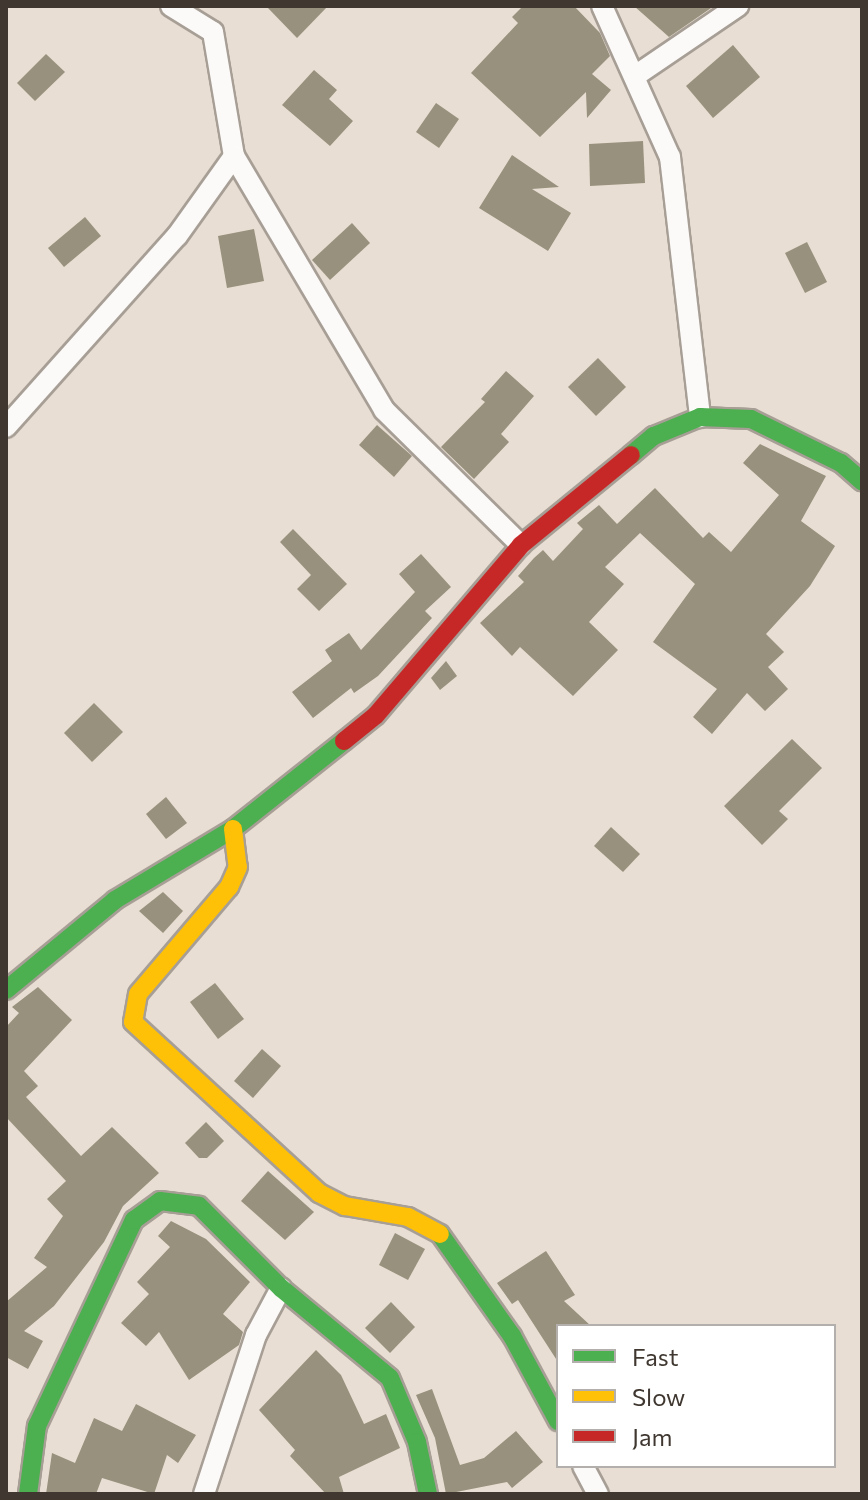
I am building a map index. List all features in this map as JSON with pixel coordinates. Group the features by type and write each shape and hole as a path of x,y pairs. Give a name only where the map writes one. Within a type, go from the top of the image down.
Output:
{"street":[{"path":"171,6 213,32 234,156 384,410 521,545"},
{"path":"602,6 670,157 700,417"},
{"path":"635,76 738,6"},
{"path":"6,427 177,236 234,156"},
{"path":"6,990 115,900 233,829 376,715 521,545 654,436 700,417 751,419 841,463 862,481"},
{"path":"233,829 238,867 229,887 138,994 133,1022 319,1193 345,1206 408,1217 439,1232 512,1336 556,1417"},
{"path":"28,1494 37,1426 134,1220 160,1201 199,1206 281,1288 390,1378 417,1442 428,1494"},
{"path":"204,1494 256,1335 281,1288"},
{"path":"584,1468 598,1494"}],"building":[{"path":"266,6 328,6 297,38"},
{"path":"523,6 574,6 600,33 610,56 592,74 611,90 587,118 586,92 540,137 471,73 518,23 512,17"},
{"path":"634,6 714,6 669,37"},
{"path":"733,45 760,77 713,118 686,86"},
{"path":"46,54 65,72 35,101 17,83"},
{"path":"314,70 337,90 329,99 353,121 330,146 282,105"},
{"path":"436,103 459,119 439,148 416,132"},
{"path":"643,141 645,183 590,186 589,144"},
{"path":"512,155 559,187 532,189 571,213 548,251 479,208"},
{"path":"85,217 101,236 64,267 48,248"},
{"path":"352,223 370,243 330,280 312,260"},
{"path":"254,229 264,281 227,288 218,236"},
{"path":"807,242 827,282 805,293 785,253"},
{"path":"598,358 626,387 596,416 568,387"},
{"path":"506,371 534,396 501,434 509,442 474,479 441,447 485,402 481,399"},
{"path":"377,425 412,456 394,477 359,445"},
{"path":"760,444 826,476 801,521 835,546 810,586 766,634 784,652 768,667 788,689 765,711 747,693 712,734 693,717 717,689 653,642 695,584 640,533 605,567 624,584 589,622 618,650 573,696 520,647 512,656 480,623 524,582 518,576 534,558 543,550 553,561 583,529 577,523 599,505 617,524 655,488 703,538 709,532 731,552 779,495 743,463"},
{"path":"293,529 347,584 319,611 297,589 311,575 280,542"},
{"path":"421,554 451,587 425,611 432,618 378,676 354,693 351,688 313,718 292,692 332,661 325,650 349,633 361,650 415,592 399,574"},
{"path":"446,661 457,676 440,690 431,678"},
{"path":"94,703 123,732 92,762 64,733"},
{"path":"792,739 822,768 779,811 788,819 762,845 724,806"},
{"path":"166,797 187,823 166,839 146,814"},
{"path":"611,827 640,854 623,872 594,846"},
{"path":"163,892 183,911 163,933 139,911"},
{"path":"215,983 244,1019 218,1039 190,1002"},
{"path":"38,987 72,1020 24,1071 38,1086 26,1097 81,1156 112,1127 159,1173 123,1206 104,1242 54,1306 24,1331 43,1341 28,1369 6,1357 6,1302 47,1267 34,1258 63,1216 47,1199 66,1181 6,1117 6,1027 19,1013 12,1007"},
{"path":"262,1049 281,1066 253,1098 234,1081"},
{"path":"206,1122 224,1141 207,1158 199,1158 185,1143"},
{"path":"268,1171 314,1212 285,1240 241,1201"},
{"path":"171,1221 206,1239 250,1282 223,1314 243,1332 239,1345 189,1380 159,1332 146,1346 121,1323 149,1294 137,1282 170,1247 158,1236"},
{"path":"395,1233 425,1249 408,1280 379,1265"},
{"path":"546,1251 575,1295 564,1301 589,1324 556,1324 556,1359 518,1300 512,1304 497,1283"},
{"path":"391,1302 415,1327 390,1353 365,1328"},
{"path":"316,1350 341,1375 364,1424 386,1414 400,1448 339,1477 344,1494 326,1494 290,1456 295,1450 259,1410"},
{"path":"432,1389 460,1465 484,1458 516,1431 543,1462 512,1488 507,1482 446,1494 435,1438 416,1395"},
{"path":"136,1404 196,1435 178,1463 167,1455 154,1494 102,1478 96,1494 46,1494 52,1453 75,1463 94,1418 122,1431"}],"traffic: fast":[{"path":"631,455 654,436 700,417 751,419 841,463 862,481"},
{"path":"6,990 115,900 233,829 344,741"},
{"path":"28,1494 37,1426 134,1220 160,1201 199,1206 281,1288 390,1378 417,1442 428,1494"},
{"path":"440,1234 512,1336 556,1417"}],"traffic: slow":[{"path":"233,829 238,867 229,887 138,994 133,1022 319,1193 345,1206 408,1217 440,1234"}],"traffic: jam":[{"path":"344,741 376,715 521,545 631,455"}]}
